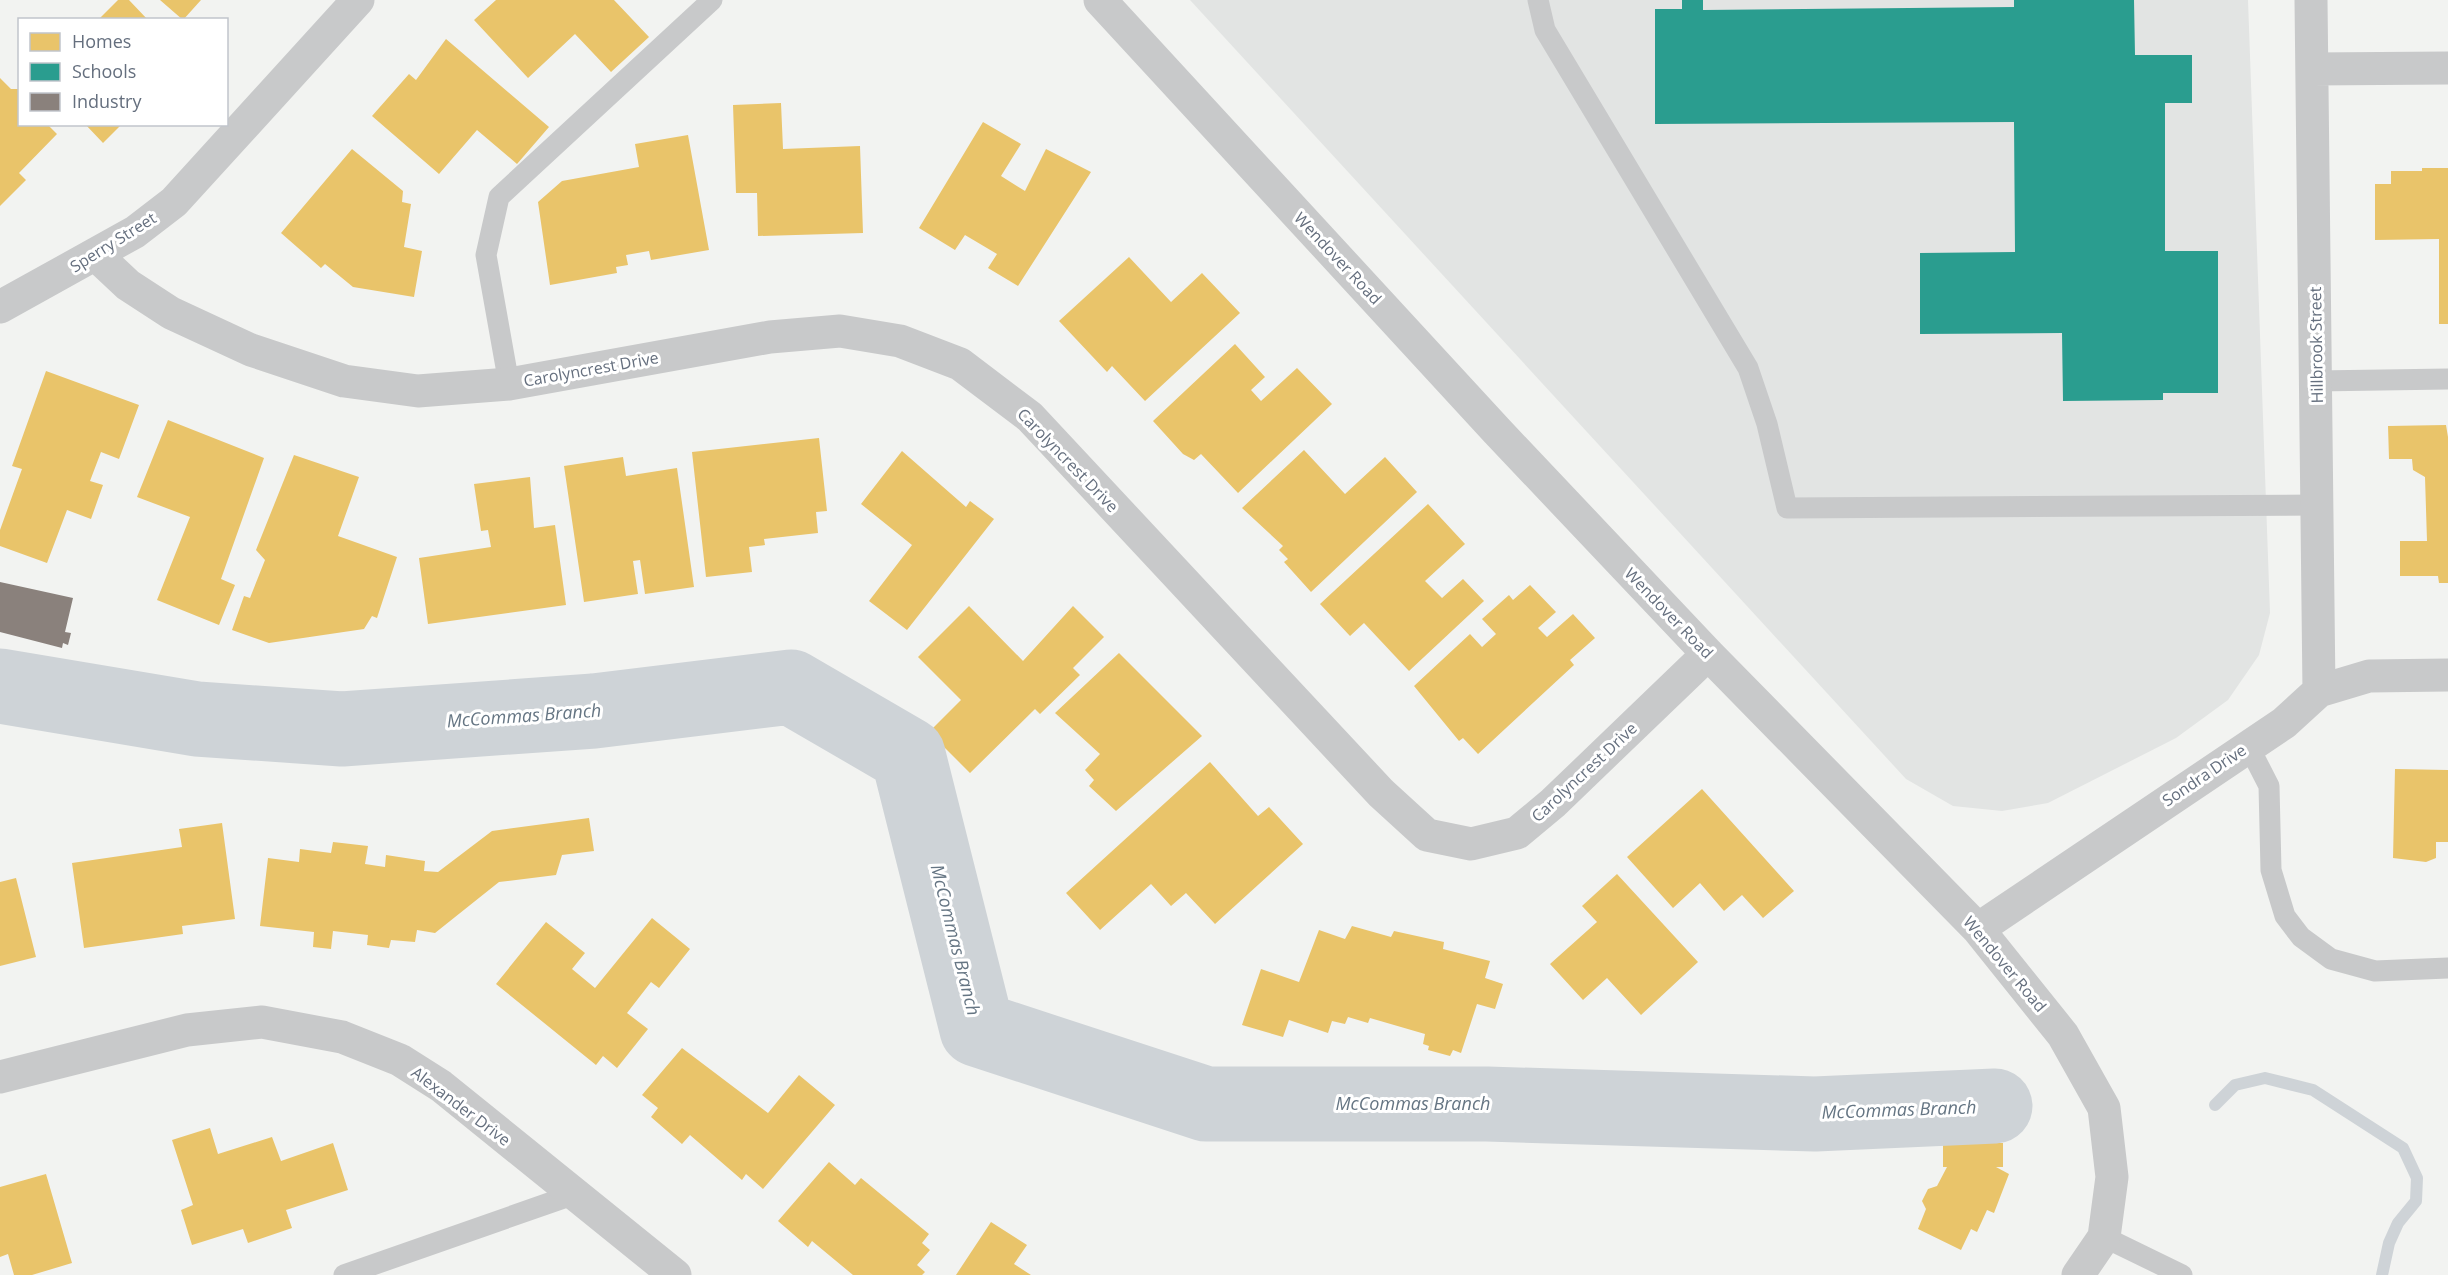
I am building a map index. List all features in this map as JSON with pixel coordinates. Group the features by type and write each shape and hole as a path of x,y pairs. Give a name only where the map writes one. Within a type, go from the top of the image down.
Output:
{"street":[{"name":"Sperry Street","path":"0,307 135,232 174,202 358,0"},
{"name":"Wendover Road","path":"1100,0 1497,431 1708,654 1978,929 2063,1035 2104,1108 2112,1177 2104,1236 2078,1275"},
{"name":"Hillbrook Street","path":"2311,0 2319,691"},
{"path":"2312,69 2448,68"},
{"name":"Carolyncrest Drive","path":"96,255 128,285 171,313 251,350 344,381 418,391 509,384 770,337 840,331 900,341 960,364 1030,417 1381,794 1427,835 1471,844 1517,833 1553,803 1708,654"},
{"name":"Sondra Drive","path":"1978,929 2248,745 2284,723 2319,691 2369,676 2448,675"},
{"name":"Alexander Drive","path":"0,1077 187,1030 262,1022 342,1037 400,1060 441,1086 675,1275"}],"lane":[{"path":"509,384 486,255 499,197 712,0"},
{"path":"1538,0 1545,30 1748,368 1767,424 1787,508 2318,506"},
{"path":"2316,381 2448,379"},
{"path":"2248,745 2269,786 2271,870 2285,916 2301,938 2331,959 2375,971 2448,968"},
{"path":"344,1275 575,1194"},
{"path":"2104,1236 2182,1275"}],"shaded area":[{"path":"1190,0 2248,0 2270,613 2259,655 2228,700 2176,738 2048,803 2002,811 1953,806 1906,779"}],"building: Homes":[{"path":"118,0 129,0 146,18 100,18"},
{"path":"160,0 201,0 185,18 181,18"},
{"path":"496,0 614,0 649,37 611,72 575,34 528,78 474,20"},
{"path":"446,39 549,127 517,164 477,130 439,174 372,116 409,74 416,80"},
{"path":"0,78 11,89 18,89 18,126 49,126 57,134 19,173 26,180 0,206"},
{"path":"781,103 783,149 860,146 863,233 758,236 757,193 736,193 733,105"},
{"path":"983,122 1021,144 1001,176 1025,191 1046,149 1091,172 1018,286 988,268 997,254 965,235 955,250 919,228"},
{"path":"87,126 120,126 103,143"},
{"path":"688,135 709,250 651,260 649,251 626,255 628,265 616,267 617,273 550,285 538,202 562,181 639,167 635,144"},
{"path":"352,149 403,191 402,202 411,204 404,247 422,251 414,297 353,287 325,264 321,268 281,233"},
{"path":"2422,168 2448,168 2448,324 2439,324 2439,239 2375,240 2375,184 2391,184 2391,171 2422,171"},
{"path":"1129,257 1171,302 1202,273 1240,313 1145,401 1112,366 1107,372 1059,321"},
{"path":"1235,344 1265,377 1251,390 1261,401 1297,368 1332,404 1238,493 1201,454 1194,460 1183,454 1153,421"},
{"path":"46,371 139,405 119,459 101,452 90,481 103,485 91,519 67,510 47,563 0,546 0,530 22,469 12,466"},
{"path":"168,420 264,458 221,579 235,585 219,625 157,600 190,517 137,497"},
{"path":"2446,425 2448,437 2448,583 2439,583 2438,576 2400,576 2400,541 2427,541 2425,477 2413,470 2412,459 2389,459 2388,426"},
{"path":"819,438 827,511 816,512 818,533 764,539 765,545 749,547 752,572 706,577 692,452"},
{"path":"1304,450 1345,494 1385,457 1417,492 1311,592 1284,562 1288,559 1279,550 1283,546 1242,508"},
{"path":"902,451 966,507 970,501 994,519 907,630 869,601 912,545 861,504"},
{"path":"294,455 359,477 338,536 397,557 377,618 372,616 364,629 269,643 232,630 244,596 250,598 265,560 256,550"},
{"path":"623,457 626,476 677,468 694,587 645,594 640,560 633,561 638,594 584,602 564,466"},
{"path":"530,477 534,528 555,525 566,605 428,624 419,558 491,547 488,530 481,531 474,484"},
{"path":"1428,504 1465,544 1425,581 1442,598 1463,579 1484,601 1409,671 1364,623 1350,636 1320,604"},
{"path":"1530,585 1556,612 1538,628 1547,637 1573,614 1595,638 1570,660 1574,665 1478,754 1463,738 1459,741 1414,686 1470,634 1482,647 1496,634 1482,619 1509,595 1513,600"},
{"path":"969,606 1023,661 1073,606 1104,637 1073,668 1080,675 1040,714 1035,709 970,773 929,732 961,700 918,657"},
{"path":"1119,653 1202,736 1116,811 1089,786 1094,780 1085,770 1100,754 1055,713"},
{"path":"1210,762 1258,816 1269,807 1303,844 1215,924 1186,893 1171,906 1151,884 1100,930 1066,893"},
{"path":"2395,769 2448,770 2448,842 2436,842 2436,858 2426,862 2393,858"},
{"path":"1702,789 1794,891 1763,918 1742,895 1724,911 1700,883 1673,908 1627,857"},
{"path":"589,818 594,851 562,855 556,875 499,882 435,933 417,930 415,942 391,940 389,948 367,945 368,935 333,931 331,949 313,947 314,932 260,926 268,858 299,862 300,849 331,853 333,842 368,846 365,864 385,867 386,855 425,861 424,871 438,872 492,831"},
{"path":"222,823 235,919 182,926 183,934 84,948 72,863 182,847 179,829"},
{"path":"1617,874 1698,962 1641,1015 1607,978 1583,1000 1550,964 1597,922 1582,906"},
{"path":"16,878 36,957 0,966 0,882"},
{"path":"652,918 690,949 659,988 651,982 627,1013 648,1029 617,1068 603,1056 596,1065 496,984 546,922 585,953 572,969 595,988"},
{"path":"1352,926 1391,937 1394,931 1444,942 1443,949 1490,961 1485,978 1503,984 1495,1009 1477,1004 1461,1053 1453,1050 1450,1056 1428,1050 1429,1046 1423,1044 1425,1034 1370,1018 1368,1023 1348,1017 1345,1024 1332,1021 1328,1033 1289,1020 1283,1037 1242,1025 1261,969 1299,982 1319,930 1345,939"},
{"path":"682,1048 768,1113 799,1075 835,1105 763,1189 746,1174 742,1180 690,1135 682,1144 651,1117 658,1108 642,1095"},
{"path":"210,1128 218,1154 272,1137 281,1161 333,1143 348,1190 286,1210 292,1228 248,1243 243,1229 192,1245 181,1210 193,1205 172,1140"},
{"path":"1943,1143 2003,1143 2003,1167 1996,1167 2009,1174 1994,1213 1987,1210 1977,1232 1971,1229 1961,1250 1918,1229 1926,1209 1922,1201 1928,1189 1937,1186 1947,1167 1943,1167"},
{"path":"829,1162 855,1185 861,1178 929,1234 922,1243 930,1250 917,1265 925,1272 922,1275 853,1275 812,1241 808,1247 778,1221"},
{"path":"46,1174 72,1263 32,1275 14,1275 8,1254 0,1257 0,1187"},
{"path":"991,1222 1027,1245 1014,1264 1031,1275 956,1275"}],"building: Schools":[{"path":"1682,0 1703,0 1703,10 2014,7 2014,0 2134,0 2135,55 2192,55 2192,103 2165,103 2165,251 2218,251 2218,393 2163,393 2163,400 2063,401 2062,333 1920,334 1920,253 2015,252 2014,122 1655,124 1655,9 1682,9"}],"building: Industry":[{"path":"0,582 73,598 65,632 71,633 68,645 63,643 62,648 0,632"}],"waterway":[{"name":"McCommas Branch","path":"0,686 197,719 342,729 594,711 791,687 908,755 977,1029 1206,1104 1487,1104 1815,1114 1995,1106"},
{"name":"McCommas Branch","path":"2215,1105 2235,1085 2265,1078 2313,1090 2403,1148 2417,1178 2416,1201 2398,1223 2389,1243 2382,1275"}]}
